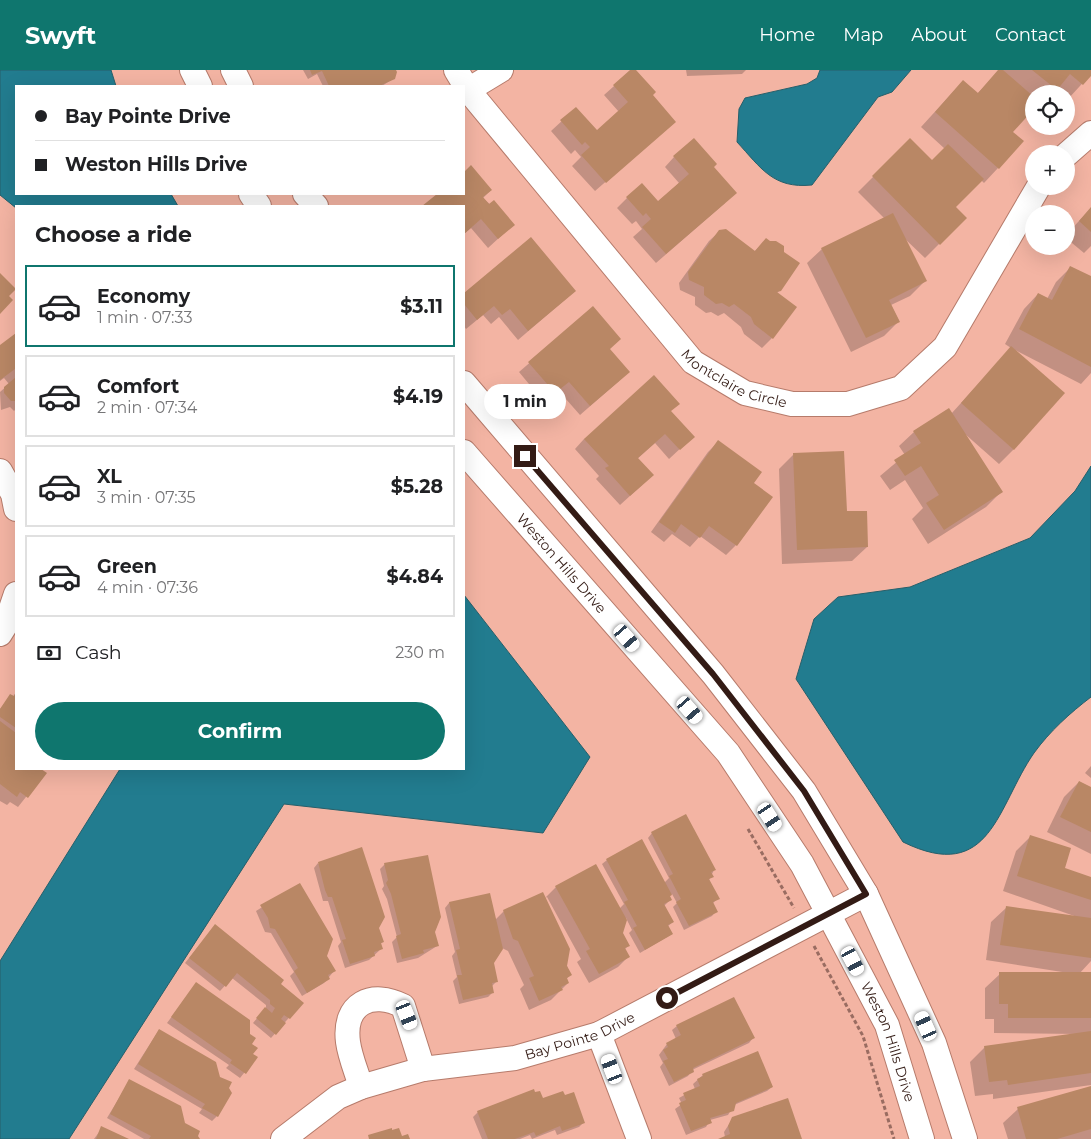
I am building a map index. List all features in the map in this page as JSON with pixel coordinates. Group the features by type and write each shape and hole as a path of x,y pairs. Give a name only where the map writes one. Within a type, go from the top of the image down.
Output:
{"street":[{"path":"192,70 200,85"},
{"path":"233,70 240,85"},
{"name":"Montclaire Circle","path":"456,70 468,90 693,362 745,393 792,404 848,404 901,388 945,347 1034,195"},
{"path":"468,90 501,70"},
{"path":"1075,146 1091,133"},
{"path":"307,195 315,205"},
{"path":"465,384 713,674 804,791 866,894 934,1043 965,1139"},
{"name":"Weston Hills Drive","path":"465,453 728,753 802,864 887,1026 922,1139"},
{"path":"0,472 13,494 15,504"},
{"path":"0,634 5,626 15,597"},
{"name":"Bay Pointe Drive","path":"283,1139 338,1097 362,1087 424,1069 515,1058 599,1034 827,912 866,894"},
{"path":"362,1087 348,1041 349,1025 353,1011 360,1004 373,998 389,999 403,1006 424,1069"},
{"path":"599,1034 639,1139"}],"path":[{"path":"743,820 863,1036 894,1139"}],"water":[{"path":"0,70 111,70 116,85 15,85 15,195 172,195 177,205 15,205 15,207 0,195"},
{"path":"820,70 911,70 892,92 878,97 812,185 787,184 769,175 737,142 739,109 745,98 807,84 817,78"},
{"path":"1091,466 1091,697 1075,709 1040,745 1021,774 988,834 973,847 955,854 932,853 903,842 796,679 814,619 838,597 910,587 1030,538 1075,491"},
{"path":"465,596 590,757 543,833 284,804 69,1139 0,1139 0,961 119,770 465,770"}],"building":[{"path":"310,70 396,70 397,72 395,79 381,85 329,85 322,71 312,75"},
{"path":"630,70 636,70 656,92 653,95 676,122 606,183 581,155 590,147 585,142 582,145 560,120 576,107 597,130 628,102 613,85"},
{"path":"998,70 1003,70 1025,89 1025,119 1013,132 1024,141 999,169 935,112 963,80 978,93"},
{"path":"1032,70 1091,70 1091,76 1083,85 1070,74 1061,85 1051,85"},
{"path":"694,138 717,164 714,167 737,193 666,254 642,227 651,219 646,213 643,216 626,197 642,183 658,201 689,174 673,156"},
{"path":"910,138 932,160 948,144 984,179 956,207 967,218 940,245 872,176"},
{"path":"471,165 492,190 483,197 489,204 494,200 515,225 498,239 481,219 465,233 465,205 423,205 436,195 465,195 465,171"},
{"path":"1091,207 1091,232 1079,221"},
{"path":"893,213 927,281 889,300 900,322 866,338 821,248"},
{"path":"726,229 755,251 766,238 770,241 776,241 784,246 784,252 800,263 781,291 777,292 797,307 773,339 754,324 751,317 734,304 729,307 722,303 716,304 704,295 704,287 689,280 688,272 719,230"},
{"path":"531,237 576,291 528,331 510,309 502,315 494,306 477,320 465,305 465,292"},
{"path":"1070,266 1091,276 1091,367 1019,329 1038,293 1052,300"},
{"path":"0,273 15,290 9,296 13,300 0,314"},
{"path":"593,306 621,339 610,349 630,372 590,406 569,382 555,393 528,362"},
{"path":"15,334 15,369 0,380 0,345"},
{"path":"1011,346 1065,393 1014,450 961,403"},
{"path":"654,375 680,404 671,411 695,437 680,450 665,434 638,458 654,475 630,496 605,468 609,466 584,439"},
{"path":"15,378 15,401 11,401 4,393 4,387"},
{"path":"949,408 1003,492 944,530 926,503 939,495 921,466 905,476 894,460 921,443 913,431"},
{"path":"718,440 762,472 754,483 773,497 737,546 709,526 700,538 681,524 675,533 659,522"},
{"path":"844,451 847,511 867,511 868,547 797,550 793,453"},
{"path":"10,694 14,696 15,694 15,727 0,717 0,709"},
{"path":"0,721 15,732 15,770 42,770 47,773 28,798 20,792 17,797 0,784"},
{"path":"1079,781 1091,787 1091,832 1060,817"},
{"path":"686,814 716,870 711,872 714,877 709,879 720,899 713,902 718,912 689,926 676,902 681,899 669,876 673,874 651,832"},
{"path":"1030,835 1071,848 1065,868 1091,877 1091,900 1017,876"},
{"path":"642,839 672,895 670,896 672,900 664,904 674,922 668,925 673,934 645,950 633,928 637,926 624,902 628,900 606,859"},
{"path":"362,847 385,917 379,928 384,942 381,943 383,949 374,952 375,956 350,964 342,940 346,939 332,897 328,897 325,890 318,862"},
{"path":"428,855 441,917 435,932 439,946 423,950 424,953 402,959 396,936 401,934 391,894 386,883 388,880 384,863"},
{"path":"596,864 627,920 623,933 630,946 625,948 630,957 599,974 586,951 590,949 555,886"},
{"path":"300,883 333,939 327,956 336,971 328,975 330,979 307,993 294,971 298,968 275,929 270,928 268,918 260,905"},
{"path":"543,892 570,949 567,966 572,975 567,978 569,983 561,987 563,990 539,1001 529,978 534,976 518,941 513,939 503,910"},
{"path":"490,893 503,949 494,963 498,982 492,983 494,993 463,1000 457,975 462,975 456,950 460,949 449,902"},
{"path":"1006,906 1091,918 1091,958 1000,945"},
{"path":"215,924 284,980 281,984 304,1003 290,1019 284,1015 281,1019 286,1023 276,1035 256,1018 265,1007 272,1013 275,1008 270,1004 270,1000 237,973 226,987 189,958"},
{"path":"999,972 1091,972 1091,1018 1008,1018 1008,1004 999,1004"},
{"path":"196,982 250,1020 250,1034 256,1038 252,1044 258,1048 253,1054 258,1057 246,1074 230,1063 232,1060 171,1017"},
{"path":"734,997 755,1038 693,1068 694,1072 674,1082 663,1061 668,1059 663,1050 668,1047 666,1043 681,1035 676,1025"},
{"path":"159,1029 216,1062 220,1077 232,1082 229,1088 232,1093 218,1117 202,1108 205,1104 138,1064"},
{"path":"1091,1031 1091,1073 1008,1085 1007,1080 989,1082 984,1046"},
{"path":"758,1051 773,1087 736,1103 734,1111 710,1118 712,1123 691,1131 679,1103 686,1100 683,1093 700,1086 697,1079 703,1076 702,1074"},
{"path":"129,1079 181,1106 185,1123 200,1131 198,1136 200,1139 149,1139 151,1136 110,1114"},
{"path":"1091,1086 1091,1129 1057,1139 1026,1139 1017,1107"},
{"path":"534,1089 535,1092 540,1091 543,1098 563,1091 565,1095 574,1092 585,1123 562,1131 560,1126 536,1136 534,1132 515,1139 488,1139 477,1111"},
{"path":"788,1098 802,1139 718,1139 730,1134 728,1126 732,1117"},
{"path":"101,1126 129,1139 96,1139"},
{"path":"392,1128 392,1130 399,1128 402,1136 408,1134 410,1139 369,1139 368,1135"}],"route":[{"path":"525,456 713,674 804,791 866,894 827,912 667,998"}]}
